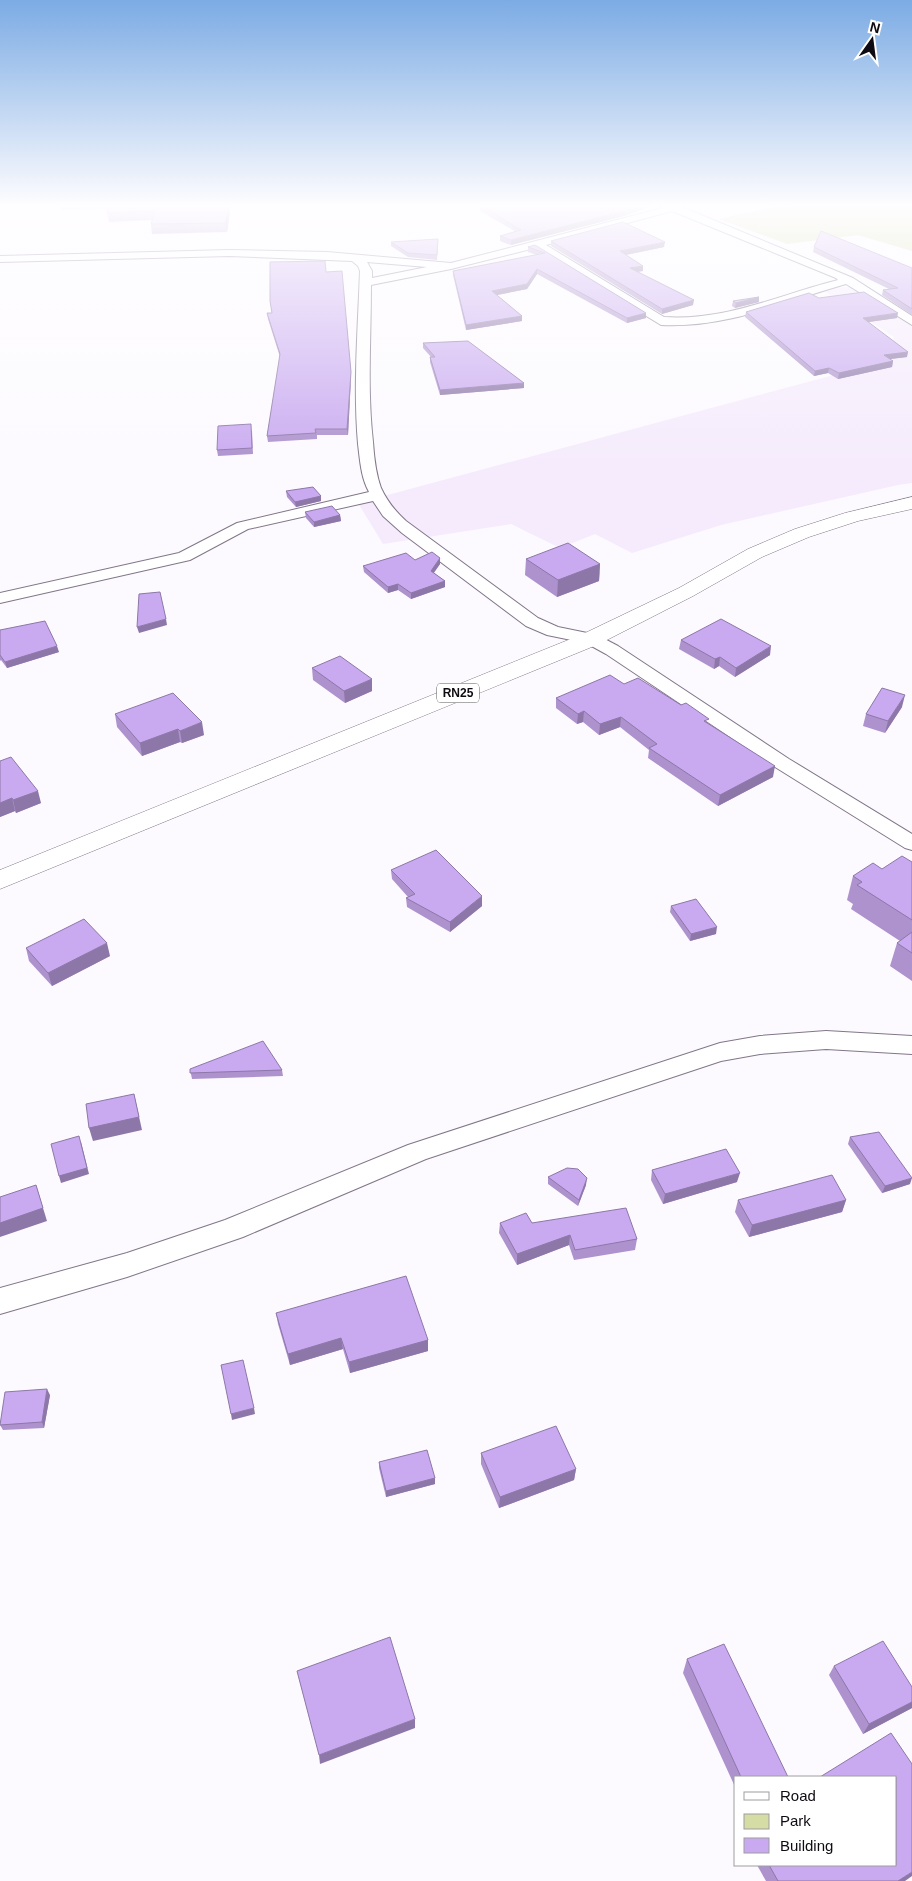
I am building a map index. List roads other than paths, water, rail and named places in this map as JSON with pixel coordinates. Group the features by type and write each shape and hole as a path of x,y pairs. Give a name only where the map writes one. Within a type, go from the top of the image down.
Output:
{"main road":[{"name":"RN25","path":"0,880 591,639 686,592 754,553 802,533 852,517 912,504"}],"street":[{"path":"366,291 364,431 372,482 382,505 413,534 532,622 552,631 591,639 633,663 782,764 912,844"},
{"path":"613,291 661,320 670,322 718,318 759,309 809,291"},
{"path":"866,291 912,321"},
{"path":"0,598 184,557 243,526 377,495"},
{"path":"0,1301 136,1262 232,1229 417,1152 720,1052 760,1045 826,1040 912,1045"}]}
